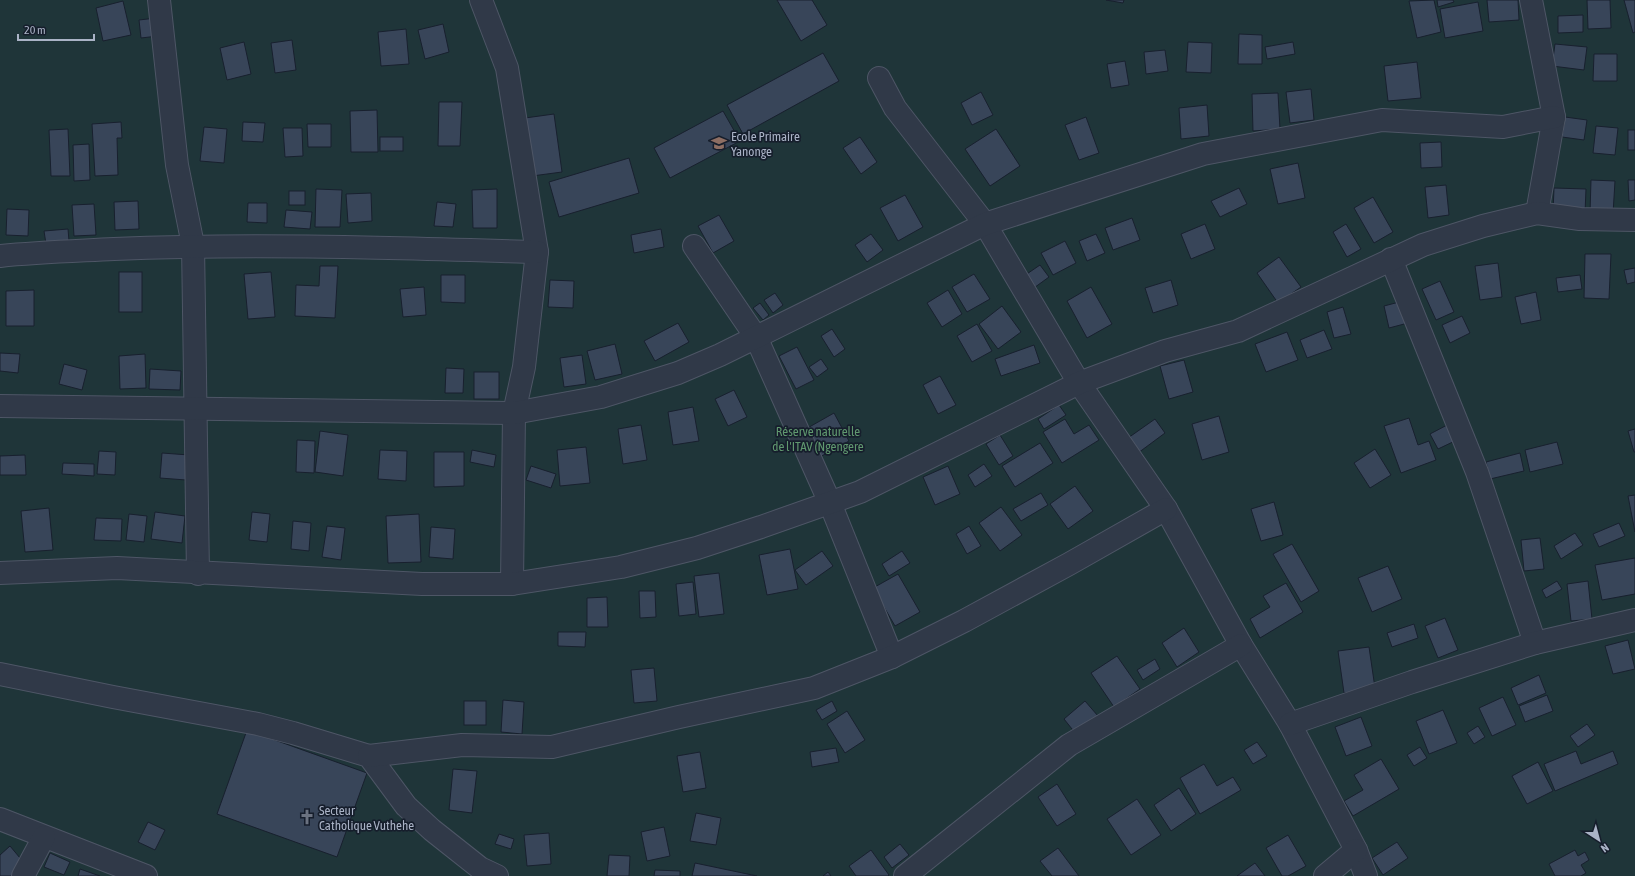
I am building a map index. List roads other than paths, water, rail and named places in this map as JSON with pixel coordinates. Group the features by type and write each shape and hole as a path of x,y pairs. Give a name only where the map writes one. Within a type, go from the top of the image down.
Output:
{"street":[{"path":"159,0 177,165 193,246 198,574"},
{"path":"482,0 507,68 537,252 524,367 514,413 512,584"},
{"path":"1531,0 1554,117 1537,213"},
{"path":"880,78 895,108 985,224 1079,383 1166,509 1241,644 1290,724 1356,850 1366,876"},
{"path":"0,406 514,413 601,397 678,373 756,337 985,224 1203,154 1382,120 1504,127 1554,117"},
{"path":"0,573 117,568 198,574 422,584 512,584 621,566 697,548 830,503 867,488 1079,383 1165,351 1238,331 1390,259 1423,245 1483,226 1537,213 1580,219 1635,220"},
{"path":"0,256 30,253 193,246 370,247 537,252"},
{"path":"694,246 756,337 830,503 892,657"},
{"path":"1390,259 1477,472 1535,643"},
{"path":"0,674 258,724 369,756 462,745 552,747 679,717 814,688 892,657 964,621 1166,509"},
{"path":"1290,724 1412,682 1535,643 1635,620"},
{"path":"905,876 1069,745 1241,644"},
{"path":"369,756 406,806 432,830 480,868 497,876"},
{"path":"0,819 146,876"},
{"path":"23,876 44,837"},
{"path":"1325,876 1356,850"}],"place":[{"name":"Ecole Primaire Yanonge","path":"719,143"},
{"name":"Secteur Catholique Vuthehe","path":"307,817"}],"park label":[{"name":"Réserve naturelle de l'ITAV (Ngengere","path":"818,438"}]}
